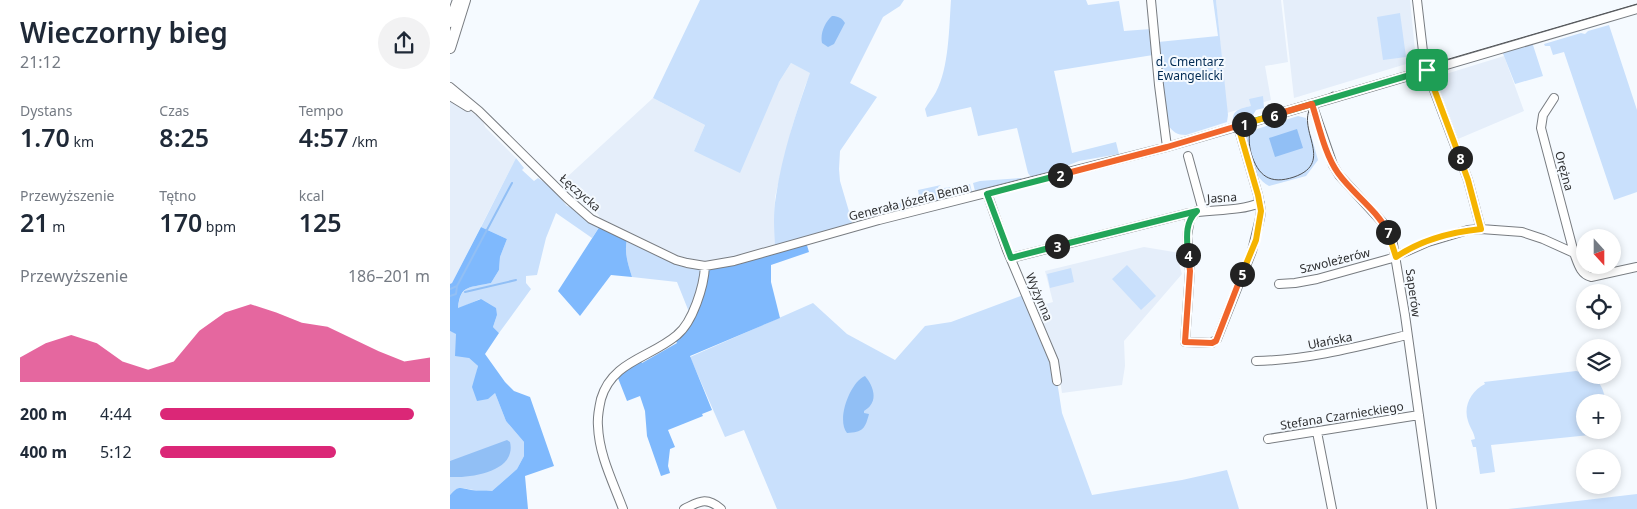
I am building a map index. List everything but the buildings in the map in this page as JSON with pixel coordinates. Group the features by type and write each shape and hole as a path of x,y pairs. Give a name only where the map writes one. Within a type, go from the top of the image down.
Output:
{"main road":[{"path":"450,22 458,0"},
{"path":"450,48 465,0"}],"street":[{"path":"1152,0 1159,85 1167,147"},
{"path":"1417,0 1424,60 1468,180 1481,229"},
{"name":"Generała Józefa Bema","path":"705,266 734,261 845,230 1167,147 1637,9"},
{"name":"Łęczycka","path":"450,87 471,104 567,198 591,218 676,260 705,266"},
{"name":"Łęczycka","path":"450,96 486,119"},
{"name":"Orężna","path":"1554,98 1543,115 1541,128 1574,253 1582,272 1588,277 1595,277 1637,267"},
{"name":"Saperów","path":"1312,104 1333,165 1339,175 1384,224 1390,236 1396,257 1432,509"},
{"path":"1188,156 1200,211 1190,219 1186,236 1190,271 1185,342 1212,343 1217,339 1254,246 1260,218 1260,204 1238,126"},
{"name":"Wyżynna","path":"987,194 1011,258 1054,361 1057,381"},
{"name":"Jasna","path":"1011,258 1200,211 1248,208 1260,204"},
{"name":"Szwoleżerów","path":"1279,284 1295,283 1317,278 1396,257 1443,236 1481,229 1526,233 1574,253"},
{"path":"623,509 605,462 599,438 598,414 603,393 610,380 620,370 674,338 683,329 695,309 705,266"},
{"name":"Ułańska","path":"1256,361 1314,356 1407,336"},
{"name":"Stefana Czarnieckiego","path":"1268,439 1419,414"},
{"path":"1317,432 1332,509"},
{"path":"684,509 706,501 721,509"}],"shaded area":[{"path":"1216,0 1281,0 1288,62 1265,66 1271,100 1227,113"},
{"path":"1283,0 1410,0 1416,61 1294,98"},
{"path":"832,16 840,18 845,23 834,44 828,47 822,43 822,32 827,21"},
{"path":"1504,56 1524,111 1458,139 1433,78"},
{"path":"791,63 811,73 792,127 775,197 775,246 750,254 705,263 679,257 601,221 598,214 575,195 566,178 653,98 705,125 694,151 779,82"},
{"path":"450,99 468,109 483,121 485,127 516,158 450,284"},
{"path":"1297,129 1303,148 1275,157 1269,138"},
{"path":"600,226 627,239 626,254 632,277 611,275 580,316 558,291"},
{"path":"481,227 507,239 500,257 499,270 491,283 467,288 461,295 458,308 481,299 496,308 497,315 493,327 499,333 485,354 505,382 514,391 530,397 554,466 525,476 528,509 450,509 450,495 455,490 462,488 492,491 517,469 524,456 524,442 506,421 495,393 488,399 477,401 472,387 478,366 469,358 455,356 456,334 450,331 450,284"},
{"path":"806,242 809,252 771,265 771,282 780,318 690,356 712,410 702,414 703,416 668,430 675,447 670,449 668,466 670,473 661,476 647,436 645,411 640,396 627,401 616,373 639,358 642,363 677,343 674,338 686,326 705,270"},
{"path":"1144,247 1180,253 1179,264 1182,274 1124,341 1125,366 1122,385 1062,393 1057,361 1039,319 1046,316 1042,305 1053,302 1045,271"},
{"path":"865,376 874,394 870,407 864,411 864,413 869,414 868,419 860,431 847,433 843,419 846,402 854,386"},
{"path":"507,440 510,442 510,452 506,460 499,467 480,474 450,477 450,461"}],"green space":[{"path":"700,0 904,0 900,6 883,17 850,83 877,97 840,151 840,181 853,225 775,246 774,209 782,165 810,73 791,63 779,82 740,173 694,151 705,125 653,98"},
{"path":"951,0 1086,0 1088,5 1119,1 1124,31 1151,29 1153,55 1054,71 1072,153 1116,142 1119,154 1079,161 1054,171 1031,177 1028,173 1017,128 978,136 971,107 927,117 925,109 936,92 944,71 948,48"},
{"name":"d. Cmentarz Ewangelicki","path":"1213,0 1216,0 1228,115 1227,122 1186,135 1178,134 1168,125 1158,42 1218,36"},
{"path":"1400,13 1406,57 1383,60 1377,17"},
{"path":"1609,25 1637,110 1637,192 1614,200 1564,52 1553,55 1550,46 1545,46 1544,44 1581,33 1585,34 1588,31"},
{"path":"1532,42 1543,76 1515,84 1502,51"},
{"path":"1263,96 1264,108 1256,110 1253,115 1235,121 1233,119 1237,111 1251,106 1249,99"},
{"path":"1298,116 1306,118 1318,160 1306,176 1269,186 1263,182 1254,170 1244,133"},
{"path":"516,158 524,168 522,170 534,181 538,178 551,187 567,206 600,226 592,238 556,213 546,238 537,275 526,276 526,283 531,289 499,333 493,327 497,315 480,299 458,309 461,295 467,288 491,283 499,270 500,257 507,239 481,227"},
{"path":"1021,178 1022,180 975,191 973,183 980,181"},
{"path":"970,184 972,192 879,214 880,210 919,196 918,190 941,185 938,187 939,190"},
{"path":"627,239 683,266 705,270 691,317 677,282 632,277 626,254"},
{"path":"1127,265 1156,296 1141,310 1112,279"},
{"path":"1071,268 1074,282 1050,288 1047,274"},
{"path":"1026,294 1057,381 1062,413 1092,495 1182,480 1227,470 1239,509 777,509 744,430 725,437 690,357 813,303 847,334 895,360 925,326 951,322"},
{"path":"450,331 456,333 469,358 478,366 476,375 495,393 506,421 524,442 524,456 517,469 492,491 458,488 450,495"},
{"path":"1576,371 1576,384 1599,384 1604,394 1576,394 1576,436 1491,445 1495,472 1480,474 1476,447 1473,447 1471,440 1475,439 1467,415 1467,405 1472,395 1485,384 1484,382"},
{"path":"1637,494 1637,509 1508,509"}],"waterway":[{"path":"450,289 457,286 512,183"},
{"path":"465,292 516,280"},
{"path":"450,296 456,294 457,286"}],"tram line":[{"path":"1333,92 1330,93 1328,95 1315,102 1308,113 1314,153 1312,162 1306,170 1294,177 1278,180 1266,177 1261,173 1251,153 1249,136 1255,121 1264,113 1637,4"}],"route":[{"path":"1427,70 1312,104 1297,109 1232,128 1167,147 987,194 1011,258 1197,211 1190,219 1186,236 1190,271 1185,342 1212,343 1217,339 1252,251 1258,232 1261,211 1258,195 1238,126 1312,104 1333,165 1339,175 1384,224 1393,244 1396,257 1443,236 1481,229 1468,180 1427,70"}]}
